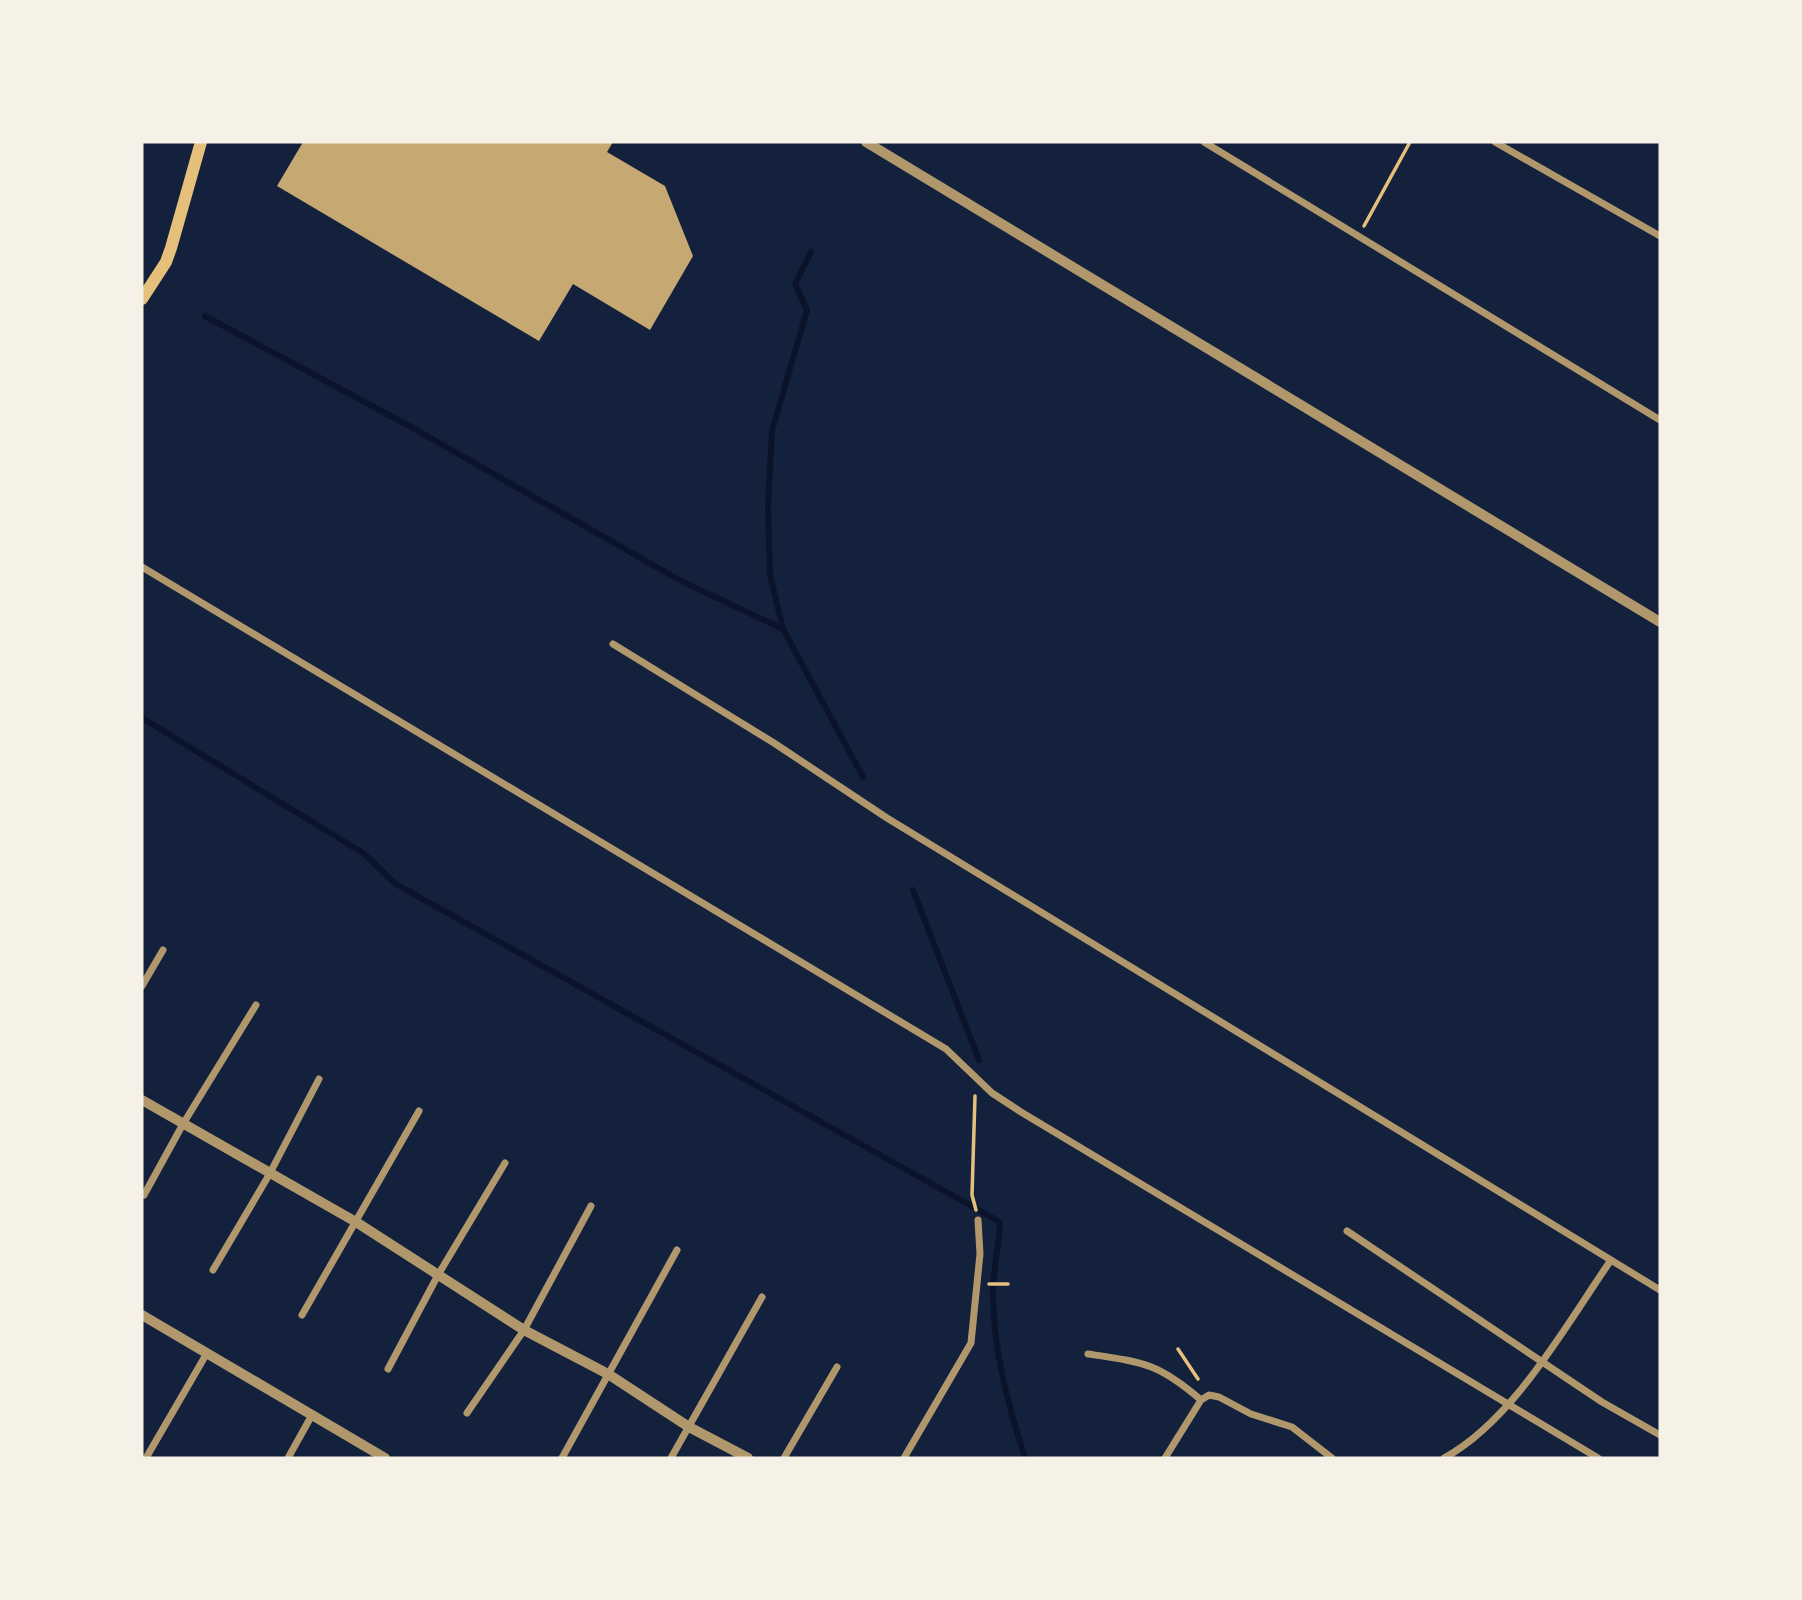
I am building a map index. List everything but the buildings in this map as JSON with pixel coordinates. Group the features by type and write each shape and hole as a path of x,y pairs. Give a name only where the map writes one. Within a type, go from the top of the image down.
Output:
{"main road":[{"path":"143,295 166,262 201,142"}],"street":[{"path":"866,142 1660,622"},
{"path":"1204,142 1660,420"},
{"path":"1495,142 1660,236"},
{"path":"142,567 946,1049 976,1080 1032,1119 1598,1458"},
{"path":"613,644 774,743 887,818 1660,1290"},
{"path":"142,986 163,950"},
{"path":"144,1195 183,1124 256,1005"},
{"path":"213,1270 269,1175 319,1079"},
{"path":"142,1100 269,1175 356,1222 524,1330 608,1374 689,1427 748,1458"},
{"path":"302,1315 419,1111"},
{"path":"388,1369 438,1275 505,1163"},
{"path":"467,1413 524,1330 591,1206"},
{"path":"904,1458 971,1343 981,1254 978,1220"},
{"path":"1347,1231 1602,1402 1660,1435"},
{"path":"562,1458 677,1250"},
{"path":"1444,1458 1484,1430 1507,1404 1541,1362 1611,1260"},
{"path":"671,1458 762,1297"},
{"path":"142,1315 386,1458"},
{"path":"146,1458 207,1353"},
{"path":"1088,1354 1133,1360 1155,1367 1201,1400"},
{"path":"784,1458 837,1367"},
{"path":"1165,1458 1201,1400 1209,1395 1219,1397 1251,1414 1292,1427 1332,1458"},
{"path":"288,1458 312,1415"}],"path":[{"path":"1360,236 1409,142"},
{"path":"972,1195 976,1080"},
{"path":"988,1284 1008,1284"},
{"path":"1178,1349 1209,1395"}],"waterway":[{"path":"811,252 795,284 807,310 772,431 768,506 770,575 783,629 863,777"},
{"path":"205,316 413,428 681,581 783,629"},
{"path":"142,718 363,853 396,884 1000,1222 993,1284 996,1335 1007,1397 1025,1458"},
{"path":"913,890 979,1060"}]}
